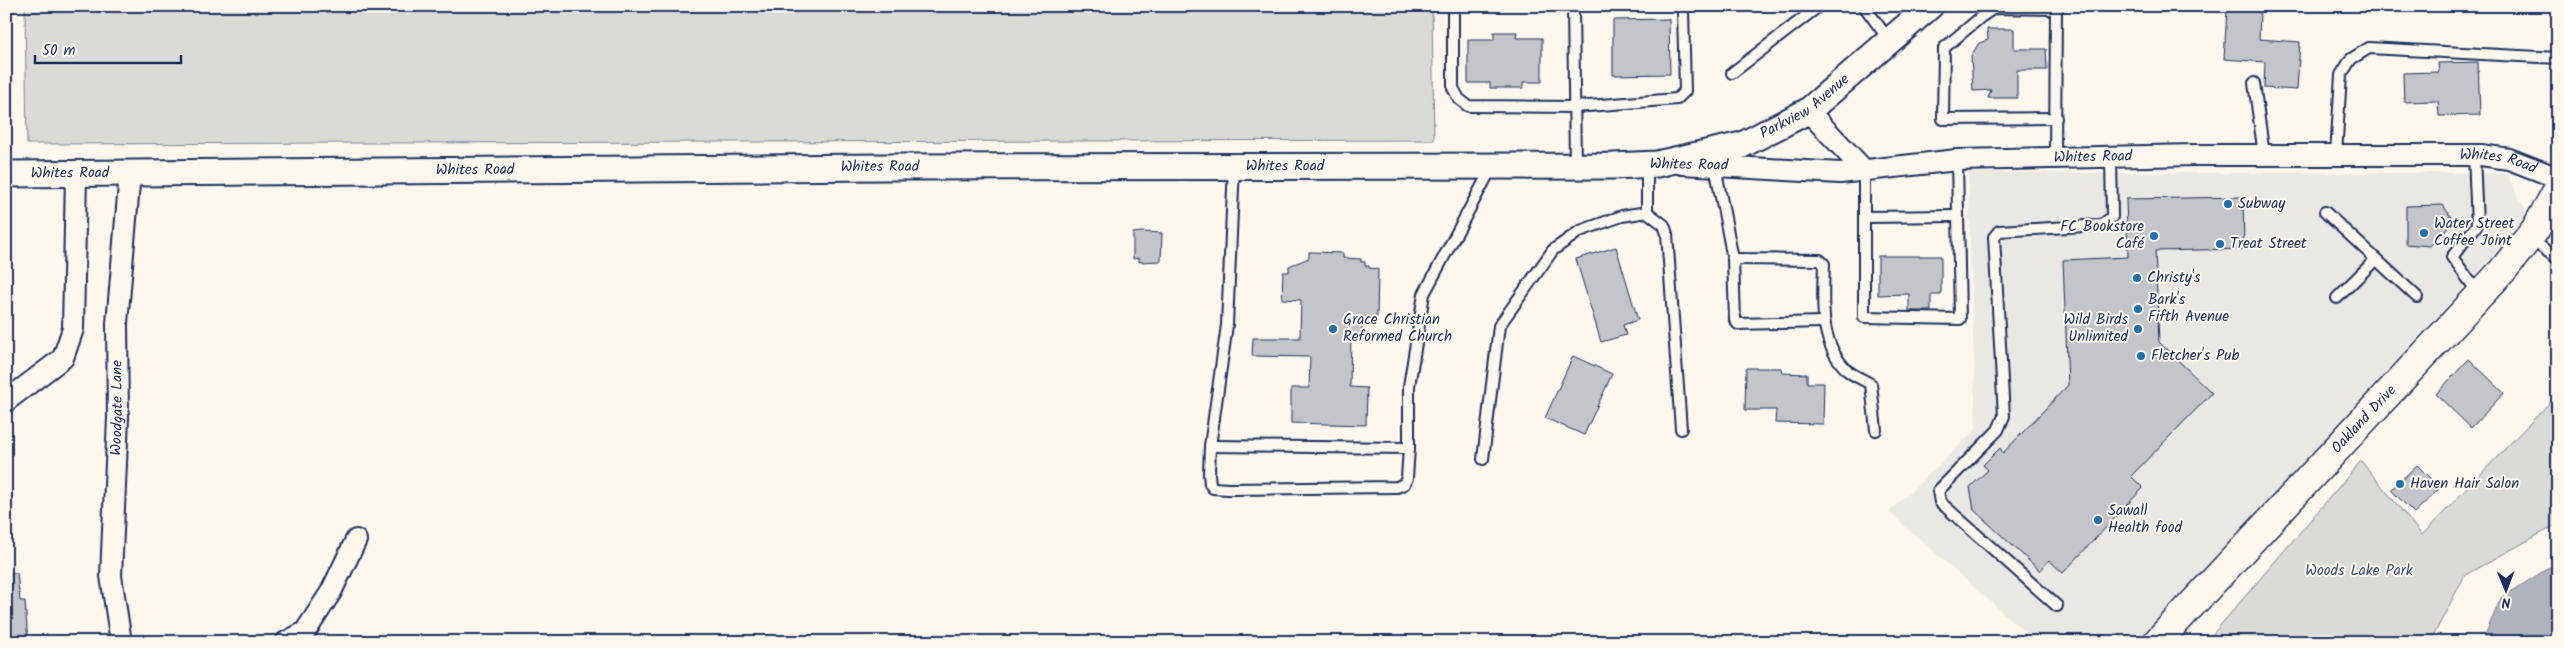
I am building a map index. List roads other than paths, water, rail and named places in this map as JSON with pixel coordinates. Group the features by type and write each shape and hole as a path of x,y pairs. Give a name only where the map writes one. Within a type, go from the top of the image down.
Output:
{"main road":[{"name":"Oakland Drive","path":"2157,642 2480,295 2529,238 2558,189"}],"street":[{"name":"Parkview Avenue","path":"1652,164 1742,145 1808,111 1930,6"},
{"path":"1808,111 1864,170"},
{"name":"Whites Road","path":"6,174 875,167 1575,166 1652,164 1840,173 1957,160 2264,155 2474,155 2509,159 2558,178"},
{"name":"Woodgate Lane","path":"120,642 111,576 118,418 117,323 130,173"},
{"path":"6,401 63,358 73,329 76,174"},
{"path":"286,642 305,632 331,592 356,540"}],"lane":[{"path":"1453,6 1453,88 1459,99 1468,106 1575,107 1677,99 1685,91 1682,10 1678,6"},
{"path":"1573,6 1575,166"},
{"path":"1732,72 1819,6"},
{"path":"1864,6 1889,41"},
{"path":"2055,158 2056,118 2056,8 1994,8 1944,48 1943,119 2056,118"},
{"path":"2336,155 2341,74 2351,58 2369,48 2558,58"},
{"path":"2254,83 2264,155"},
{"path":"2474,155 2477,225 2452,257 2480,295"},
{"path":"2057,606 1940,502 1938,491 1998,430 2004,416 1994,237 1998,230 2102,225 2112,217 2111,157"},
{"path":"1864,170 1864,317 1960,319 1957,160"},
{"path":"1647,212 1652,164"},
{"path":"1234,166 1227,325 1210,446 1210,484 1213,488 1228,489 1398,487 1404,484 1407,478 1409,448 1409,386 1424,294 1492,166"},
{"path":"1715,166 1733,260 1735,320 1738,324 1823,322"},
{"path":"1483,459 1499,326 1553,250 1580,231 1622,216 1647,212 1664,225 1667,234 1681,429"},
{"path":"2325,212 2417,297"},
{"path":"1864,217 1958,216"},
{"path":"2529,238 2558,259"},
{"path":"2337,298 2376,259"},
{"path":"1733,260 1820,260 1824,264 1823,322 1831,350 1848,371 1872,384 1876,430"},
{"path":"1210,446 1409,448"}],"place":[{"name":"Subway","path":"2228,204"},
{"name":"Water Street Coffee Joint","path":"2424,233"},
{"name":"FC Bookstore Café","path":"2154,236"},
{"name":"Treat Street","path":"2220,244"},
{"name":"Christy's","path":"2137,278"},
{"name":"Bark's Fifth Avenue","path":"2138,309"},
{"name":"Grace Christian Reformed Church","path":"1333,329"},
{"name":"Wild Birds Unlimited","path":"2138,329"},
{"name":"Fletcher's Pub","path":"2141,356"},
{"name":"Haven Hair Salon","path":"2400,484"},
{"name":"Sawall Health food","path":"2098,520"}],"park label":[{"name":"Woods Lake Park","path":"2359,571"}]}
